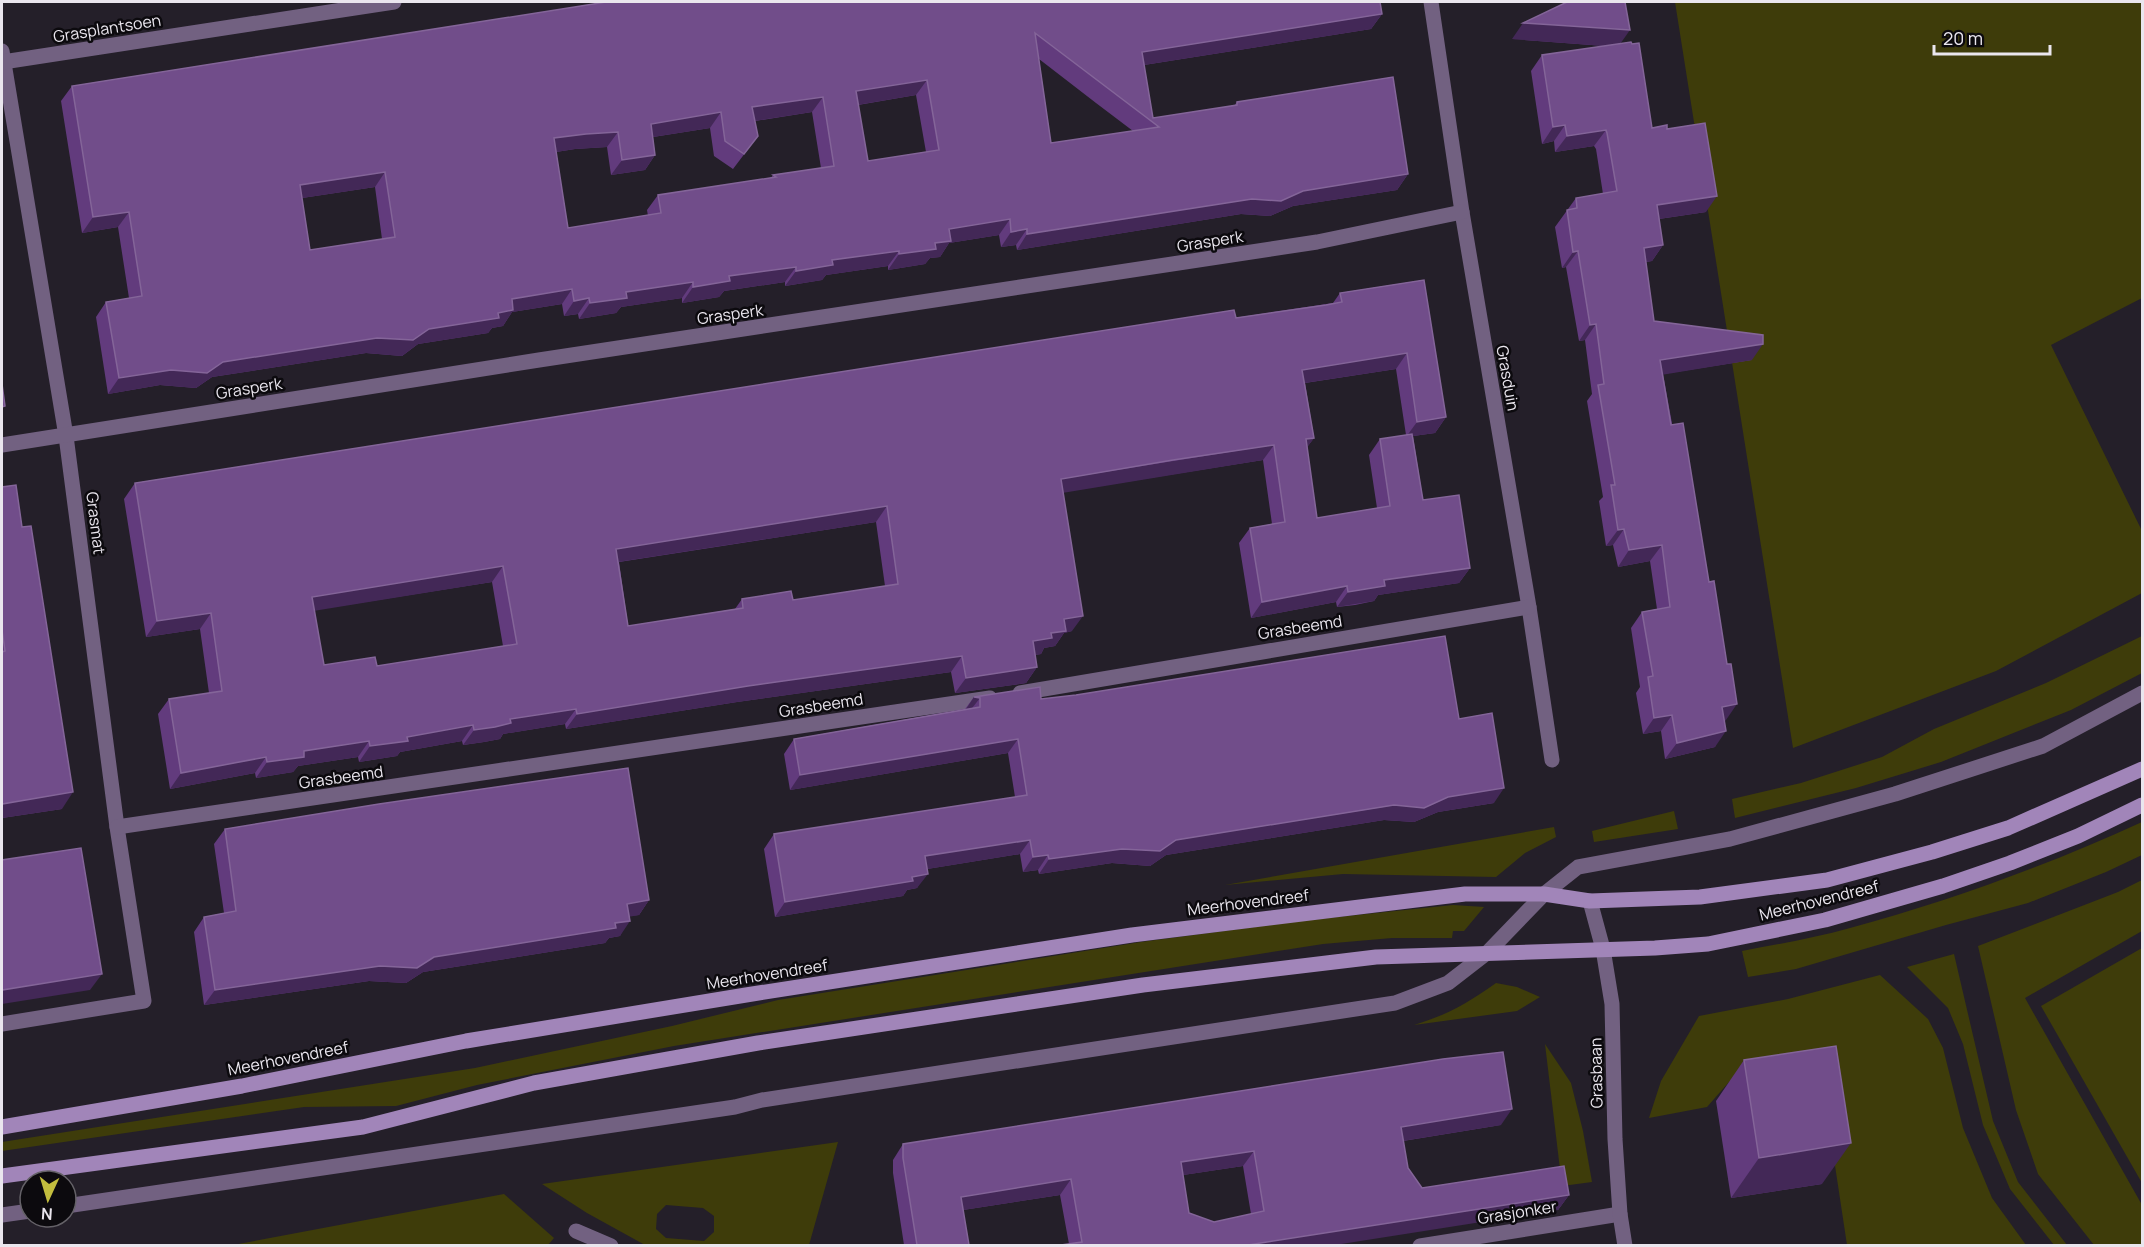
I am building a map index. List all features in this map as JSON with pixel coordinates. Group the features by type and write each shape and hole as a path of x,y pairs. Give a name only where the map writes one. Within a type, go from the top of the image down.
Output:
{"main road":[{"name":"Meerhovendreef","path":"2,1127 242,1086 466,1041 1132,934 1465,894 1544,894 1590,901 1700,897 1827,880 1932,852 2008,828 2142,769"},
{"name":"Meerhovendreef","path":"2,1176 363,1127 534,1083 758,1043 1143,985 1376,957 1655,948 1708,944 1825,920 1943,886 2078,836 2142,805"},
{"path":"2,1119 38,1121"}],"street":[{"name":"Grasplantsoen","path":"2,57 394,2"},
{"name":"Grasduin","path":"1431,2 1462,212 1529,607 1552,760"},
{"name":"Grasmat","path":"2,57 66,436 117,827 144,1001 2,1024"},
{"name":"Grasperk","path":"2,445 527,362 982,295 1317,242 1462,212"},
{"name":"Grasbeemd","path":"117,827 1049,689 1529,607"},
{"path":"78,1204 735,1107 762,1100 1395,1003 1448,983 1488,952 1544,894 1578,867 1730,839 1895,794 2043,746 2142,693"},
{"name":"Grasbaan","path":"1590,901 1603,949 1612,1004 1615,1139 1620,1214 1625,1245"},
{"path":"2,1215 18,1213"},
{"name":"Grasjonker","path":"1420,1245 1620,1214"},
{"path":"576,1231 611,1245"}],"shaded area":[{"path":"1675,2 2142,2 2142,298 2051,345 2142,531 2142,593 1996,671 1793,748"},
{"path":"2142,636 2142,673 2071,710 1941,762 1856,788 1735,818 1732,799 1801,783 1882,757 1934,729 2046,683"},
{"path":"1674,811 1678,829 1594,842 1592,831"},
{"path":"2142,822 2142,855 2028,903 1796,969 1748,977 1742,951 1837,932 1925,906 2035,867"},
{"path":"1554,827 1556,837 1525,853 1496,877 1343,874 1225,885"},
{"path":"2142,880 2142,931 2025,998 2142,1205 2142,1245 2094,1245 2038,1174 2016,1110 1978,946 2118,892"},
{"path":"1453,905 1484,907 1464,931 1453,931 1452,938 1392,938 1323,944 674,1046 477,1085 396,1106 304,1107 2,1151 2,1142 475,1068 672,1026 778,1000 1141,942 1309,920"},
{"path":"2142,948 2142,1183 2041,1006"},
{"path":"1954,954 1993,1121 2018,1182 2067,1245 2054,1245 2010,1189 1983,1125 1963,1044 1948,1008 1907,967"},
{"path":"1880,975 1928,1019 1943,1048 1963,1128 1992,1198 2026,1245 1847,1245 1821,1073 1729,1082 1707,1107 1649,1118 1661,1081 1699,1016 1788,999"},
{"path":"1496,983 1517,987 1540,997 1517,1011 1414,1025 1457,1008"},
{"path":"1545,1044 1571,1083 1592,1182 1562,1186"},
{"path":"838,1142 809,1245 645,1245 587,1213 542,1184","holes":["666,1205 703,1208 714,1216 714,1232 704,1241 666,1238 656,1229 657,1214"]},
{"path":"504,1194 554,1238 548,1245 233,1245"}],"building":[{"path":"606,2 1380,2 1382,14 1142,52 1153,118 1393,77 1408,174 1303,191 1281,201 1252,199 1027,234 1027,229 1011,232 1010,219 949,229 951,241 935,243 936,249 899,254 899,251 832,260 833,265 796,271 796,267 729,276 730,281 693,287 693,282 626,292 627,298 590,303 589,298 574,301 572,289 512,299 513,310 498,313 499,318 429,329 413,340 377,338 223,362 207,373 171,370 119,378 106,302 142,296 129,212 93,217 72,86","holes":["1035,33 1159,127 1051,143","927,80 939,150 868,161 856,91","823,97 834,166 658,195 661,213 568,228 554,138 618,132 622,160 655,155 651,124 721,112 725,141 744,154 758,136 752,107","385,172 395,237 310,250 300,185"]},
{"path":"1567,2 1625,2 1630,30 1523,23"},
{"path":"1631,42 1632,44 1639,43 1652,128 1667,125 1667,129 1705,123 1717,196 1657,205 1663,245 1644,248 1654,321 1763,335 1763,344 1660,360 1671,425 1683,423 1709,582 1714,581 1727,664 1731,664 1737,704 1722,707 1726,731 1677,743 1672,715 1654,718 1648,677 1653,676 1642,612 1670,607 1662,545 1629,550 1624,529 1618,530 1611,485 1615,485 1598,385 1604,384 1596,324 1590,325 1578,251 1573,252 1567,210 1577,208 1576,198 1617,191 1607,133 1606,130 1567,136 1565,125 1553,127 1542,55"},
{"path":"1424,280 1446,417 1417,422 1407,353 1302,370 1314,438 1306,439 1317,518 1390,506 1380,439 1412,434 1423,500 1459,495 1470,568 1384,580 1385,586 1348,592 1347,586 1262,602 1250,528 1285,522 1274,445 1173,460 1061,479 1083,616 1064,619 1066,631 1051,633 1052,638 1033,641 1037,667 966,678 962,656 748,686 577,714 576,709 510,719 511,723 495,727 474,730 473,725 407,737 408,741 370,746 369,741 304,751 304,757 267,762 266,757 181,773 169,699 222,691 211,613 157,621 135,483 1234,310 1236,318 1326,305 1342,302 1340,293","holes":["887,506 898,584 793,600 791,591 742,599 743,608 628,626 616,549","503,566 517,644 377,666 375,657 324,665 312,597"]},
{"path":"2,384 5,406 2,407"},
{"path":"16,485 22,527 31,526 73,792 2,804 2,652 5,651 2,630 2,487"},
{"path":"1445,636 1459,719 1492,713 1504,788 1448,797 1424,808 1394,805 1176,840 1160,851 1122,849 1049,859 1048,855 1033,857 1030,840 925,856 928,874 912,877 913,881 785,902 774,834 1027,795 1018,739 800,775 794,739 980,707 980,698 974,697 1040,687 1041,699 1076,695"},
{"path":"628,768 649,900 627,904 630,921 615,923 616,928 434,957 417,968 380,966 215,990 204,917 236,911 225,829"},
{"path":"81,848 102,974 2,990 2,860"},
{"path":"1836,1046 1851,1143 1759,1158 1744,1060"},
{"path":"1503,1052 1512,1109 1401,1127 1408,1168 1422,1188 1564,1166 1569,1195 1248,1245 1061,1245 1082,1242 1071,1179 961,1197 969,1245 917,1245 903,1158 903,1144 1443,1059","holes":["1254,1151 1264,1211 1214,1222 1189,1213 1181,1162"]}]}
